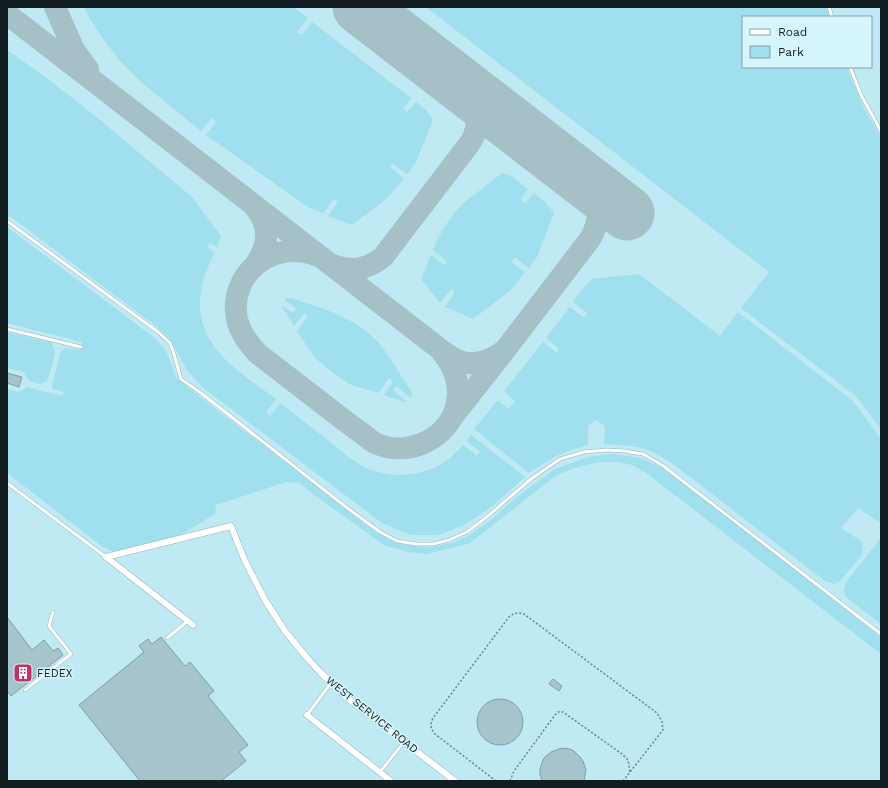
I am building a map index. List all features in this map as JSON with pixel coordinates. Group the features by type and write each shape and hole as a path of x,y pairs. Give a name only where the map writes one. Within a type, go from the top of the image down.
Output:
{"street":[{"name":"WEST SERVICE ROAD","path":"106,558 231,526 251,573 265,600 296,645 321,673 346,697 455,781"},
{"path":"106,558 190,623"},
{"path":"307,714 392,781"}],"lane":[{"path":"850,68 861,95 881,131"},
{"path":"7,221 158,332 170,344 181,379 380,532 397,540 416,544 433,544 449,540 466,532 488,516 531,479 560,459 584,452 606,450 643,454 662,465 881,634"},
{"path":"7,329 80,348"},
{"path":"7,483 106,558"},
{"path":"25,690 71,654 49,626 53,612"},
{"path":"167,638 190,623"},
{"path":"307,714 331,683"},
{"path":"380,772 404,742"}],"path":[{"path":"496,781 435,734 431,729 430,724 509,617 513,614 519,613 524,614 657,713 662,722 662,730 623,781"},
{"path":"510,781 514,771 554,715 558,712 563,712 622,754 628,760 630,772"}],"shaded area":[{"path":"7,7 881,7 881,781 7,781"}],"green space":[{"path":"84,7 293,7 308,18 297,32 302,35 312,22 411,98 403,109 407,112 416,102 426,110 433,120 415,164 407,174 393,164 390,167 404,179 386,199 352,225 328,216 338,202 334,199 323,213 308,207 206,135 216,122 212,118 201,131 142,83 121,62 103,39"},
{"path":"426,7 827,7 829,16 742,16 742,68 846,68 865,110 881,137 881,429 857,397 741,308 769,272"},
{"path":"7,50 44,76 94,115 192,197 221,236 217,247 210,243 207,247 214,253 201,290 200,309 204,326 211,341 221,355 233,367 276,399 266,412 270,416 280,403 353,460 369,469 379,472 400,475 431,469 452,456 463,445 477,456 480,451 466,441 471,435 525,477 494,505 466,524 439,535 411,535 382,523 202,387 187,370 170,339 156,326 7,214"},
{"path":"502,173 513,177 528,189 521,199 525,203 534,193 545,202 554,213 537,257 529,268 515,257 511,262 525,272 511,290 473,319 445,307 455,292 451,289 440,303 421,279 431,255 444,265 447,261 433,250 451,218 465,202"},
{"path":"7,227 156,339 166,351 176,377 186,386 376,532 389,539 406,545 430,547 452,543 468,536 491,520 518,496 555,469 588,457 613,454 640,458 661,467 679,480 881,637 881,654 645,472 632,465 617,462 600,462 574,468 554,477 470,543 427,554 408,552 384,545 300,483 286,482 216,505 215,514 182,534 122,552 111,551 103,547 7,473 7,389 19,392 27,387 62,396 64,392 53,389 52,385 60,354 66,348 80,350 82,342 7,323"},
{"path":"639,274 720,336 738,312 853,401 881,439 881,522 858,508 841,528 861,541 863,549 861,556 841,580 834,584 825,581 680,469 660,456 648,450 637,447 604,444 605,426 596,420 588,426 588,445 556,456 529,473 474,429 498,400 508,409 515,401 504,391 543,342 557,353 559,349 546,338 570,307 583,317 587,313 573,302 592,279"},
{"path":"286,298 337,314 369,333 382,346 394,364 411,391 411,398 396,386 393,390 407,402 384,395 393,382 389,378 378,393 349,384 332,372 316,359 297,331 308,316 304,313 294,326 281,305 293,313 296,309 284,299"},
{"path":"7,332 52,343 55,351 47,381 40,384 29,381 24,372 7,368"},
{"path":"881,538 881,624 846,597 844,590 847,581"}],"building":[{"path":"7,373 22,377 19,387 7,383"},
{"name":"FEDEX","path":"7,617 32,650 44,640 53,651 58,648 63,655 11,696 7,691"},
{"path":"161,637 185,666 190,662 214,691 208,696 248,745 239,752 246,761 221,781 140,781 79,705 144,652 139,646 148,639 152,644"},
{"path":"553,679 562,686 559,691 549,684"},
{"path":"500,699 513,703 519,709 523,722 519,735 513,741 500,745 487,741 481,735 477,722 481,709 487,703"},
{"path":"562,748 574,751 583,761 586,770 584,781 542,781 540,769 543,760 551,752"}],"taxiway":[{"path":"55,7 74,50 88,69"},
{"path":"7,14 441,350 453,358 464,362 482,362 505,350 590,239 595,230 597,221 597,206 590,191 579,176"},
{"path":"332,265 346,269 359,268 371,265 383,257 470,143 475,132 477,121 476,111 472,102 458,85 434,65"},
{"path":"253,268 262,253 266,238 264,223 255,207"},
{"path":"318,256 302,252 286,252 271,256 258,263 247,274 240,287 236,302 237,319 240,329 257,353 316,399 375,443 386,447 398,448 421,444 441,432 454,413 457,405 458,388 454,372 441,351"},
{"path":"454,415 502,354"}],"runway":[{"path":"360,7 627,213"}],"place":[{"name":"FEDEX","path":"23,673"}]}
